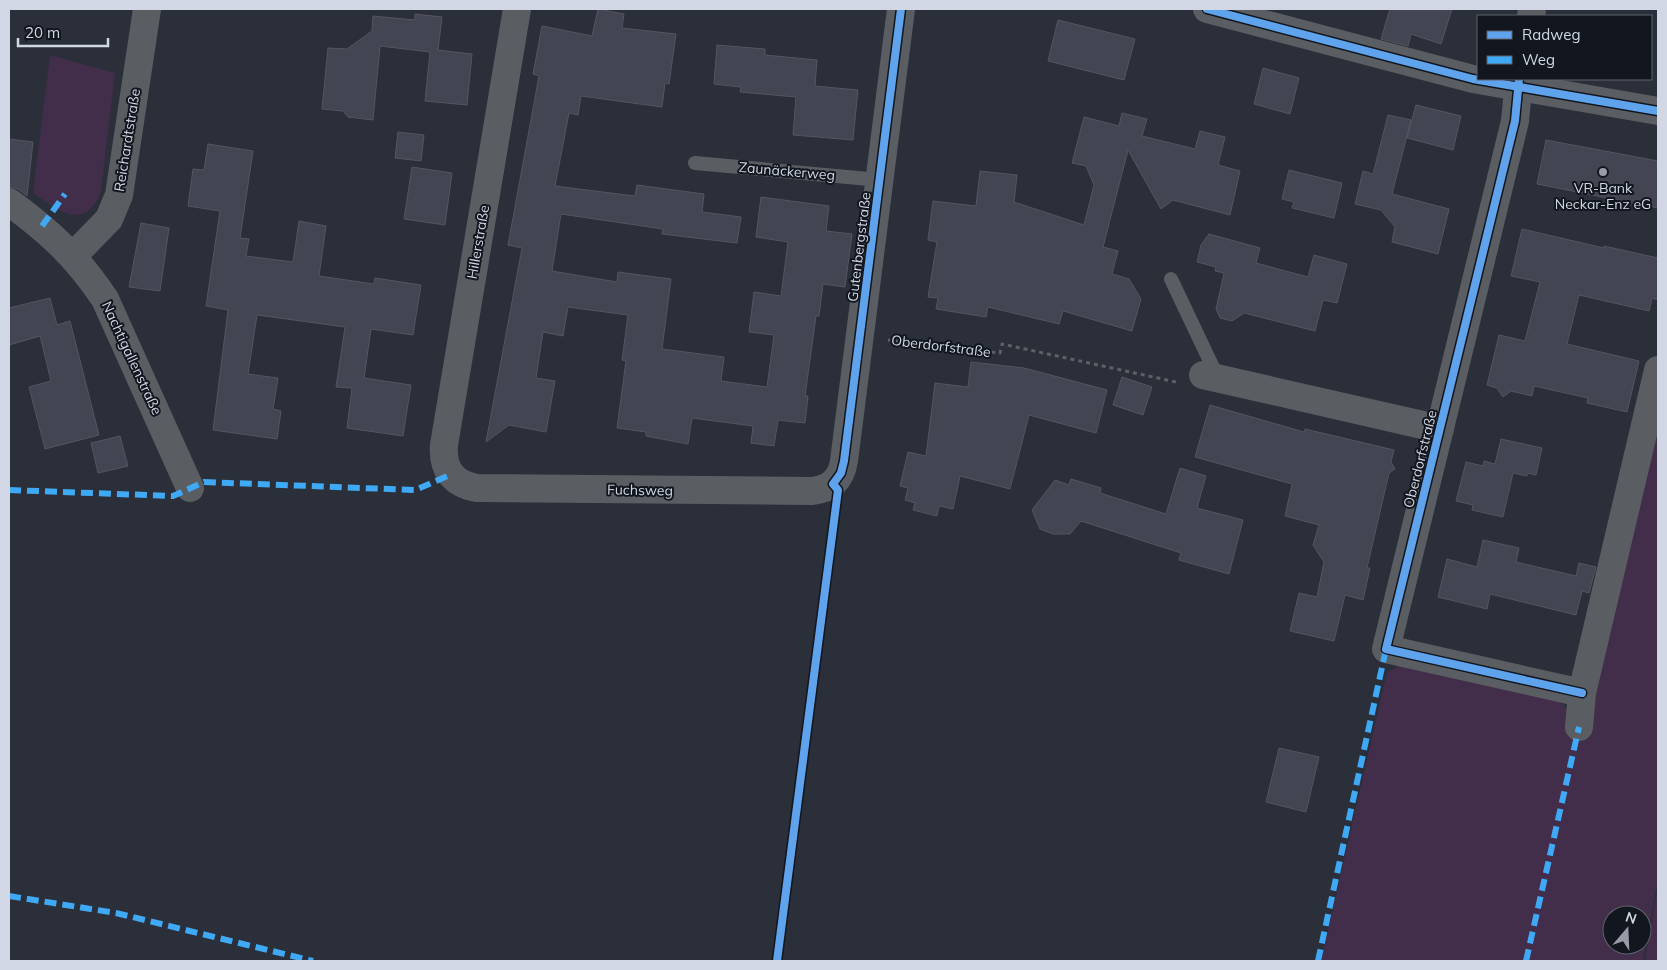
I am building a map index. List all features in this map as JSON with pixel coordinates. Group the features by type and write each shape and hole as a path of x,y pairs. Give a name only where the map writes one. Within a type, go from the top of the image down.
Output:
{"street":[{"name":"Reichardtstraße","path":"73,256 109,219 119,195 147,9"},
{"name":"Hillerstraße","path":"450,475 444,460 444,445 518,9"},
{"name":"Gutenbergstraße","path":"832,484 841,473 844,461 902,9"},
{"path":"1207,9 1477,79"},
{"path":"1484,80 1519,83 1658,111"},
{"name":"Oberdorfstraße","path":"1519,83 1515,121 1386,649 1582,693"},
{"name":"Nachtigallenstraße","path":"9,202 42,226 73,256 105,299 120,328 190,488"},
{"path":"1579,727 1582,693 1658,370"},
{"name":"Oberdorfstraße","path":"1211,377 1440,429"},
{"name":"Fuchsweg","path":"450,475 467,486 477,488 812,491 832,484"}],"lane":[{"name":"Zaunäckerweg","path":"695,163 880,180"},
{"path":"1170,279 1211,377"}],"shaded area":[{"path":"50,55 115,73 101,191 95,204 79,215 61,211 33,193"},
{"path":"1658,403 1658,879 1652,912 1652,905 1602,905 1602,955 1644,955 1643,961 1321,961 1387,672 1407,662 1557,696 1573,718"},
{"path":"1658,885 1658,961 1645,961 1646,955 1652,955 1652,920"}],"building":[{"path":"598,9 624,14 622,28 676,34 669,84 665,83 662,107 581,96 578,115 569,113 555,186 635,196 637,185 704,194 702,212 741,217 737,243 662,234 663,229 561,214 552,271 617,282 618,272 671,279 662,349 724,357 721,381 767,387 774,335 749,332 754,292 781,296 788,242 756,237 761,197 829,206 826,231 852,234 845,287 823,284 819,316 816,316 805,396 808,396 805,423 778,420 774,446 751,443 753,426 692,418 688,444 646,436 646,432 617,428 626,361 622,360 628,315 568,307 563,336 543,332 536,378 555,381 546,432 509,425 486,442 522,248 508,245 539,76 533,74 542,26 592,36"},
{"path":"1390,9 1452,9 1441,44 1411,34 1408,46 1381,39"},
{"path":"415,14 442,17 438,50 472,54 467,105 425,101 430,52 380,46 373,120 348,117 343,111 322,109 328,48 347,49 372,31 373,16 415,20"},
{"path":"1058,20 1135,39 1124,80 1048,61"},
{"path":"717,45 765,49 765,55 817,60 815,86 858,90 853,140 793,135 796,97 740,92 741,87 714,84"},
{"path":"1263,68 1299,78 1290,114 1254,104"},
{"path":"1416,105 1461,116 1453,150 1407,138"},
{"path":"1122,113 1147,119 1142,136 1195,149 1200,131 1225,137 1218,165 1240,171 1230,215 1173,200 1161,209 1128,150 1103,247 1118,251 1112,274 1129,279 1141,299 1132,331 1063,311 1059,324 988,307 986,317 936,309 938,298 928,297 937,242 928,240 933,201 976,206 980,171 1017,175 1014,202 1084,225 1094,185 1086,166 1072,163 1084,117 1119,126"},
{"path":"1388,115 1411,120 1392,194 1449,209 1438,254 1392,242 1395,227 1381,210 1355,204 1363,171 1373,174"},
{"path":"398,132 424,135 421,161 395,158"},
{"path":"9,139 33,142 27,196 18,189 9,187"},
{"path":"1546,140 1658,161 1658,208 1537,184"},
{"path":"208,144 253,151 240,238 249,239 246,256 293,262 299,221 326,226 319,276 374,284 375,278 421,285 413,335 371,329 364,378 411,385 403,436 347,428 352,388 336,387 345,327 257,315 248,374 278,378 273,409 281,411 277,439 213,430 228,310 206,306 220,211 188,206 193,169 204,170"},
{"path":"412,167 452,173 445,225 404,219"},
{"path":"1289,170 1342,183 1334,218 1292,208 1294,202 1282,199"},
{"path":"141,223 169,228 160,291 129,287"},
{"path":"1522,229 1658,258 1658,300 1652,298 1649,311 1579,295 1567,344 1639,361 1627,412 1587,403 1588,398 1534,386 1532,396 1511,391 1503,397 1497,388 1487,385 1499,335 1525,341 1540,282 1511,276"},
{"path":"1209,234 1260,248 1256,263 1308,277 1314,255 1347,264 1337,303 1323,300 1315,331 1244,313 1232,321 1220,318 1216,309 1224,273 1215,271 1216,267 1197,262 1201,245"},
{"path":"50,298 57,325 70,321 99,435 45,449 29,387 51,381 40,336 9,345 9,308"},
{"path":"971,362 1024,368 1107,390 1096,433 1029,415 1010,489 960,476 953,509 939,506 937,516 913,510 915,503 905,500 908,488 900,486 908,452 926,456 935,383 968,387"},
{"path":"1122,377 1152,387 1143,415 1113,405"},
{"path":"1210,405 1304,432 1305,429 1394,450 1391,462 1395,469 1389,473 1367,568 1370,568 1363,600 1345,595 1334,641 1290,631 1299,593 1317,597 1324,562 1313,545 1319,525 1285,516 1292,484 1195,457"},
{"path":"120,436 128,466 98,473 91,443"},
{"path":"1501,439 1542,448 1536,475 1527,473 1527,476 1513,473 1503,517 1472,510 1473,505 1456,501 1466,462 1483,466 1484,461 1495,464"},
{"path":"1180,468 1206,476 1197,508 1243,520 1229,574 1179,560 1181,553 1081,521 1070,534 1053,534 1040,529 1032,510 1055,480 1069,485 1071,479 1101,488 1100,493 1166,514"},
{"path":"1483,540 1519,548 1516,562 1576,576 1579,563 1596,567 1589,593 1582,591 1576,615 1490,594 1487,609 1438,597 1447,559 1477,567"},
{"path":"1279,748 1319,757 1306,812 1266,802"}],"marked path":[{"path":"42,226 65,194"},
{"path":"9,490 173,496 204,482 415,490 450,475"},
{"path":"1318,961 1386,649"},
{"path":"1526,961 1579,727"},
{"path":"9,896 116,913 313,961"}],"cycle path":[{"path":"777,961 838,490 833,484 841,473 844,461 901,9"},
{"path":"1207,9 1477,80"},
{"path":"1479,80 1658,111"},
{"path":"1519,80 1515,121 1386,649 1582,693"}],"place":[{"name":"VR-Bank Neckar-Enz eG","path":"1603,172"}]}
